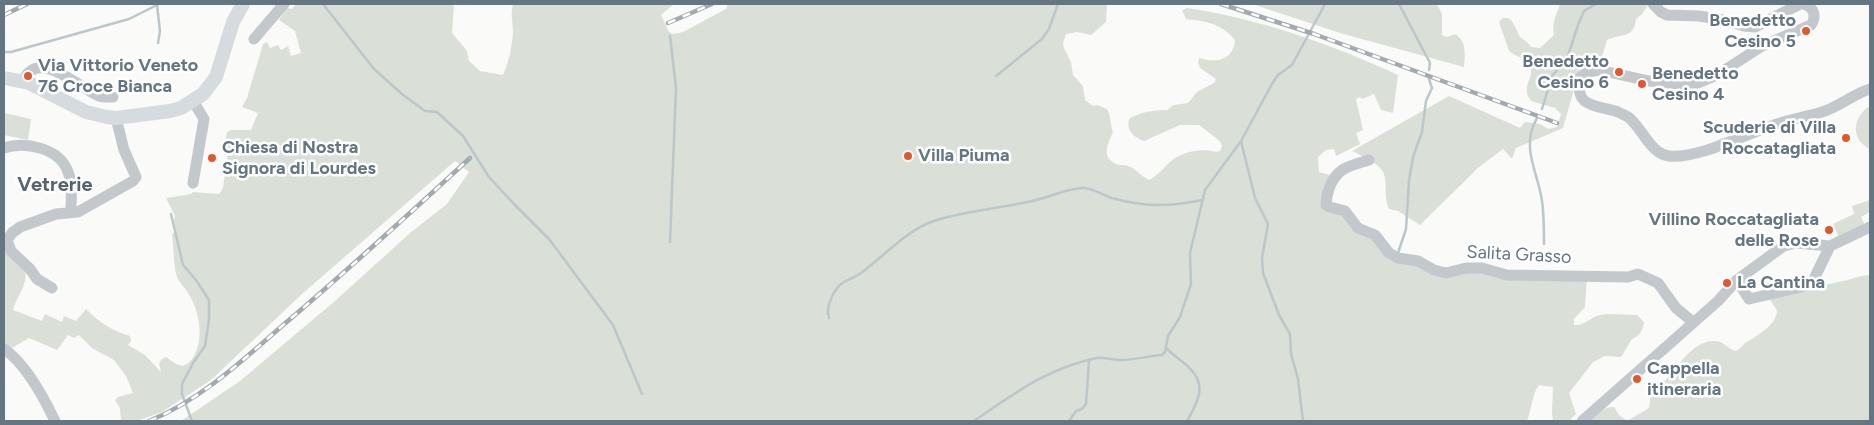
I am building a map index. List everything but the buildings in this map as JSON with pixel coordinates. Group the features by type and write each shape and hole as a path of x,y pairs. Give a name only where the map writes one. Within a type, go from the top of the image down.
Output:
{"main road":[{"path":"4,78 23,81 45,89 86,112 96,115 116,118 170,111 193,101 207,90 216,77 233,22 243,4"}],"street":[{"path":"254,39 284,4"},
{"path":"1653,4 1667,15 1699,16 1755,27 1802,4 1810,6 1814,13 1814,21 1811,25 1762,46 1717,74 1698,83 1679,84 1649,81 1599,70 1588,72 1580,78 1579,92 1583,100 1598,109 1610,110 1628,116 1650,143 1668,156 1701,152 1776,124 1824,112 1870,89"},
{"path":"23,81 27,73 32,69 53,69 99,96 113,97"},
{"path":"193,101 204,119 193,183"},
{"path":"52,288 37,279 30,269 11,251 8,240 12,233 20,227 56,214 71,211 78,212 134,181 136,177 124,150 116,118"},
{"path":"4,148 24,146 38,148 51,152 62,161 68,171 71,211"},
{"name":"Salita Grasso","path":"1369,160 1349,166 1334,177 1326,198 1326,204 1345,212 1358,228 1375,235 1389,253 1398,258 1418,261 1434,270 1446,273 1466,268 1482,268 1507,275 1628,277 1638,274 1658,283 1676,308 1693,322"},
{"path":"1582,421 1718,301 1737,280 1784,246 1796,243 1830,246 1870,227"},
{"path":"1737,280 1749,299 1805,286 1813,281 1830,246"},
{"path":"4,349 13,356 28,376 55,421"}],"shaded area":[{"path":"296,4 454,4 452,33 467,51 469,61 480,71 503,75 512,43 513,4 674,4 661,15 669,32 673,34 683,32 726,9 728,4 1107,4 1106,22 1091,35 1077,32 1066,34 1063,43 1064,48 1071,62 1073,75 1083,86 1085,100 1093,106 1097,105 1107,109 1113,132 1107,150 1108,158 1116,164 1131,167 1149,180 1157,175 1173,159 1181,155 1201,150 1216,152 1220,151 1222,146 1220,141 1199,125 1180,125 1144,141 1137,138 1129,127 1129,119 1142,113 1167,110 1174,105 1188,103 1197,92 1214,83 1216,79 1200,68 1199,58 1205,60 1223,59 1234,47 1235,40 1225,30 1207,22 1186,19 1182,10 1187,8 1241,19 1321,43 1398,75 1393,113 1381,110 1374,94 1362,99 1360,97 1356,99 1363,130 1356,133 1360,144 1336,156 1334,149 1326,150 1318,157 1319,172 1330,175 1323,204 1342,212 1385,252 1457,272 1587,276 1585,307 1574,319 1574,325 1581,324 1600,315 1614,314 1637,315 1644,322 1644,325 1641,332 1632,339 1621,357 1605,356 1593,362 1569,393 1576,414 1569,421 1553,421 1553,387 1539,385 1535,392 1527,421 181,421 240,381 335,301 410,233 447,204 469,172 455,161 302,294 211,380 162,412 137,421 121,421 120,408 115,400 118,397 133,393 126,376 114,360 92,348 79,335 74,338 68,335 57,350 29,338 12,348 4,345 4,238 25,269 26,275 24,285 13,310 42,321 45,314 62,322 64,316 76,321 86,309 106,326 130,336 131,341 128,345 145,355 161,372 159,363 166,357 179,365 189,363 199,344 198,317 192,300 177,277 172,235 176,230 175,216 166,198 191,194 193,192 219,194 223,188 228,152 224,150 227,132 231,130 251,130 258,113 242,107 247,98 263,44 267,42 270,48 278,45 281,50 288,46 291,56 301,53 295,31 279,20 287,8 292,9"},
{"path":"1252,4 1437,4 1442,14 1442,35 1447,37 1455,34 1462,40 1465,53 1464,67 1340,33"},
{"path":"1560,4 1648,5 1636,19 1633,30 1630,33 1607,40 1600,64 1582,69 1576,76 1563,128 1516,148 1512,159 1503,149 1479,167 1420,225 1398,211 1389,209 1386,200 1384,174 1379,167 1352,151 1449,96 1520,128 1525,122 1540,124 1548,129 1557,127 1561,114 1555,108 1531,101 1527,94 1531,69 1524,61 1509,51 1499,22 1503,18 1508,18 1512,21 1520,37 1531,47 1540,48 1554,35 1554,23"},
{"path":"1870,107 1870,149 1859,140 1856,129 1859,117"},
{"path":"4,113 31,119 28,140 4,135"},
{"path":"1870,200 1870,212 1861,217 1866,227 1840,240 1833,224 1854,214 1852,206"},
{"path":"1870,275 1870,421 1627,421 1649,408 1651,393 1662,384 1693,349 1708,342 1719,341 1736,351 1765,330 1774,320 1777,310 1768,297"},
{"path":"1614,407 1619,415 1627,421 1590,421 1604,409"}],"waterway":[{"path":"4,52 11,52 129,19 159,4"},
{"path":"323,4 374,69 425,111 437,112 463,136 489,177 549,239 613,325 642,394"},
{"path":"996,76 1042,39 1049,29 1058,4"},
{"path":"974,421 1032,383 1062,368 1097,358 1125,360 1162,355 1165,352 1168,336 1180,317 1191,284 1190,253 1205,190 1241,141 1278,75 1292,65 1325,4"},
{"path":"1399,4 1430,63 1429,70"},
{"path":"1542,109 1552,76 1567,59 1584,11 1596,4"},
{"path":"157,5 160,31 158,43"},
{"path":"670,36 676,88 670,242"},
{"path":"1398,253 1406,229 1409,181 1413,157 1422,132 1426,101 1432,88 1429,79"},
{"path":"1537,118 1532,129 1530,149 1542,201 1544,244"},
{"path":"1241,141 1255,198 1268,224 1262,258 1263,273 1279,315 1290,334 1291,354 1298,379 1303,421"},
{"path":"829,318 829,303 840,285 861,273 912,232 931,222 957,215 1042,199 1077,188 1090,189 1112,198 1135,203 1167,205 1202,200"},
{"path":"171,214 183,265 209,300 209,320 205,346 182,384 182,394 192,421"},
{"path":"1166,348 1192,370 1199,384 1198,398 1187,421"},
{"path":"1069,421 1076,411 1082,409 1086,404 1089,361"}],"railway":[{"path":"4,15 27,4"},
{"path":"668,23 712,4"},
{"path":"1221,4 1314,34 1557,123"},
{"path":"149,421 185,403 236,366 470,158"}],"place":[{"name":"Benedetto Cesino 5","path":"1806,31"},
{"name":"Benedetto Cesino 6","path":"1619,72"},
{"name":"Via Vittorio Veneto 76 Croce Bianca","path":"28,76"},
{"name":"Benedetto Cesino 4","path":"1642,84"},
{"name":"Scuderie di Villa Roccatagliata","path":"1846,138"},
{"name":"Villa Piuma","path":"908,156"},
{"name":"Chiesa di Nostra Signora di Lourdes","path":"212,158"},
{"name":"Villino Roccatagliata delle Rose","path":"1829,230"},
{"name":"La Cantina","path":"1727,283"},
{"name":"Cappella itineraria","path":"1637,379"}],"district":[{"name":"Vetrerie","path":"55,185"}]}
